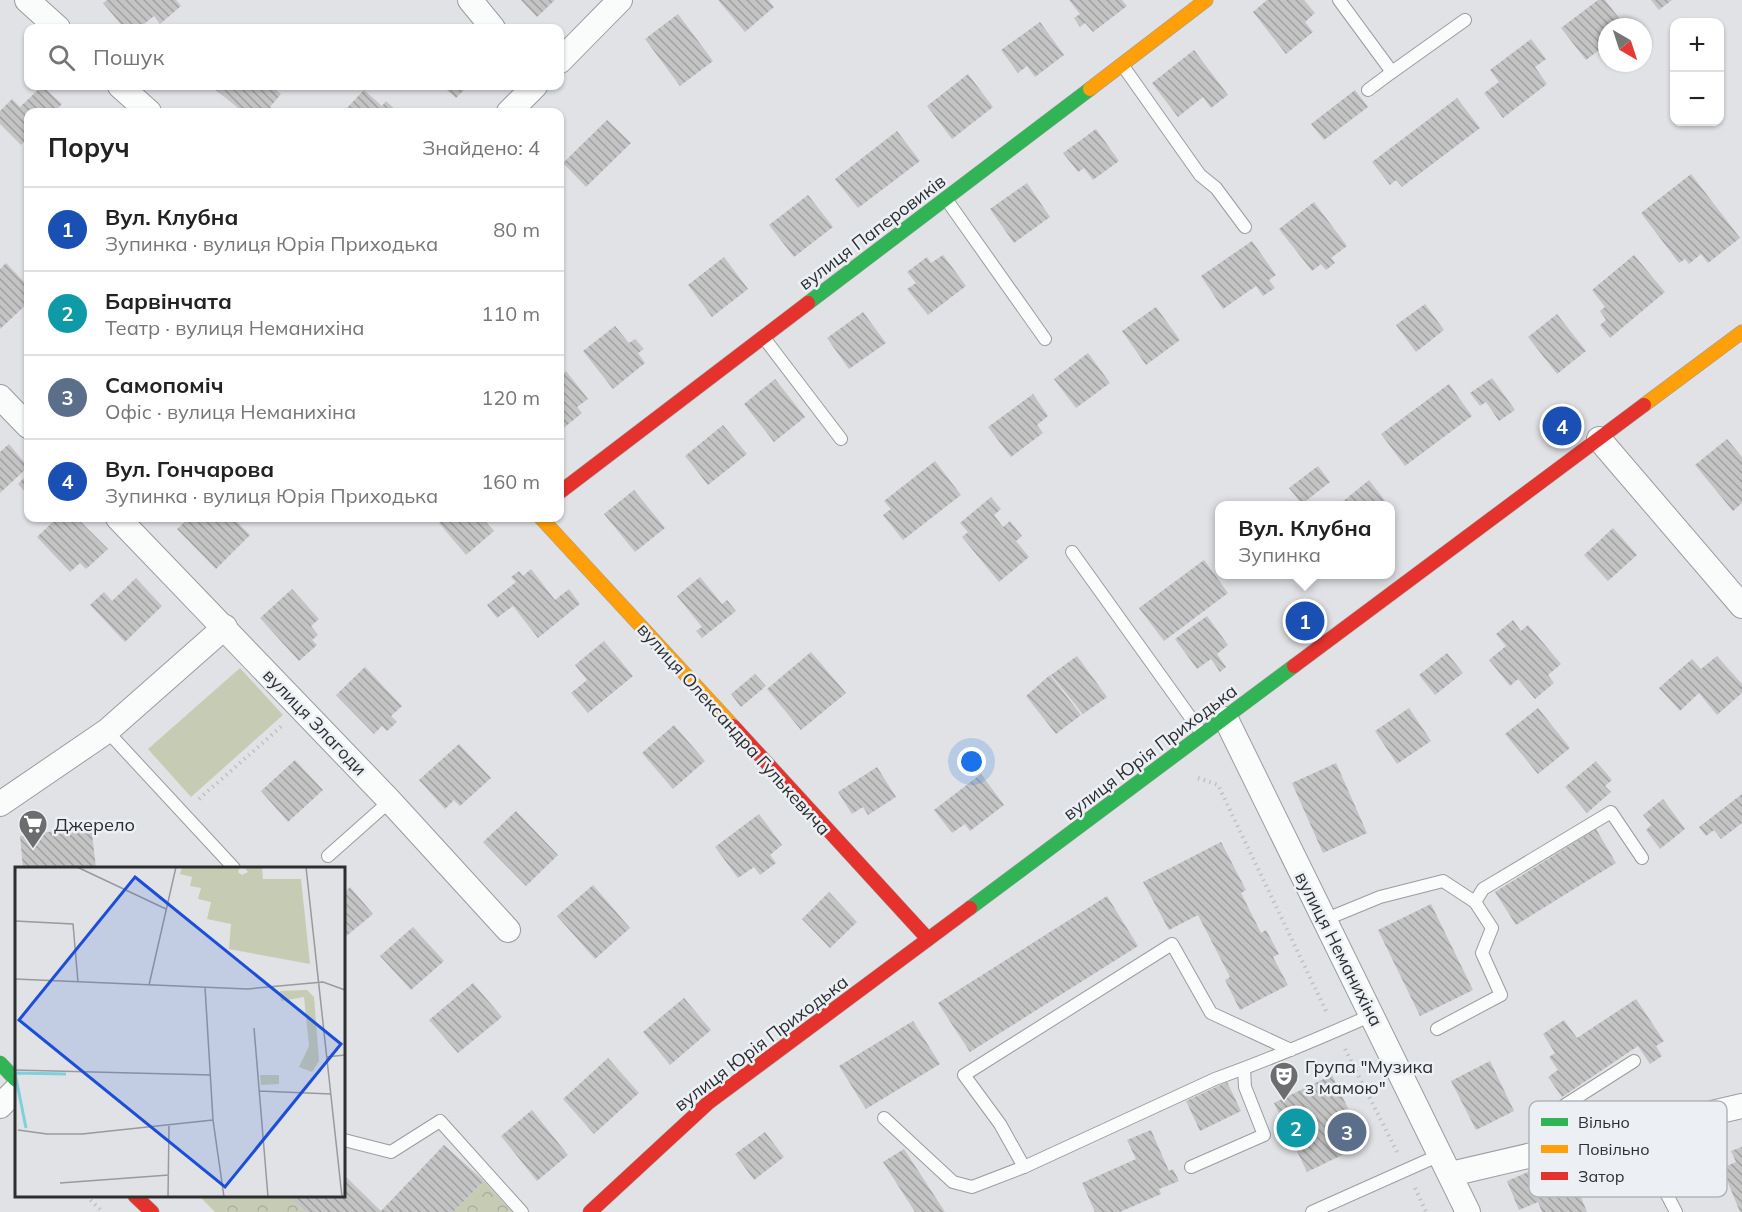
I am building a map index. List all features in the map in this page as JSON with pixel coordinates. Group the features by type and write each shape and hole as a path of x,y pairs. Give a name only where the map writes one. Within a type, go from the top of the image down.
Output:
{"street":[{"path":"27,0 54,24"},
{"path":"470,0 490,24"},
{"path":"564,57 620,0"},
{"name":"вулиця Паперовиків","path":"564,489 945,198 1123,66 1206,0"},
{"path":"124,90 145,108"},
{"path":"513,108 531,90"},
{"name":"вулиця Юрія Приходька","path":"590,1212 708,1103 1204,736 1742,332"},
{"path":"0,397 24,422"},
{"path":"1599,439 1742,606"},
{"name":"вулиця Злагоди","path":"122,522 302,708 508,930"},
{"name":"вулиця Олександра Гулькевича","path":"545,522 928,939"},
{"path":"0,804 107,730 225,627"},
{"name":"вулиця Неманихіна","path":"1226,719 1468,1212"},
{"path":"0,1063 15,1079"},
{"path":"0,1106 15,1091"},
{"path":"1727,1109 1742,1106"},
{"path":"1446,1164 1529,1152"},
{"path":"136,1197 152,1212"}],"lane":[{"path":"1339,0 1392,72"},
{"path":"1368,90 1465,20"},
{"path":"1123,66 1200,175 1216,188 1245,227"},
{"path":"945,198 1045,339"},
{"path":"763,337 841,439"},
{"path":"1072,552 1204,736"},
{"path":"107,730 185,812 233,867"},
{"path":"328,856 390,801"},
{"path":"1475,903 1483,889 1611,812 1642,858"},
{"path":"1324,920 1380,897 1443,881 1475,903 1492,928 1482,953 1501,995 1437,1029"},
{"path":"1024,1167 1000,1124 964,1075 1172,944 1211,1013 1291,1050"},
{"path":"884,1118 954,1182 972,1187 1024,1167 1215,1079 1291,1050 1372,1015"},
{"path":"1571,1101 1634,1061"},
{"path":"1191,1167 1264,1135 1245,1087 1244,1069"},
{"path":"345,1140 391,1152 440,1121 522,1212"},
{"path":"1312,1212 1446,1164"},
{"path":"1668,1197 1676,1212"}],"path":[{"path":"185,812 302,708"},
{"path":"87,1197 103,1212"}],"green space":[{"path":"240,668 283,715 191,797 148,749"},
{"path":"484,1181 512,1212 453,1212"},
{"path":"200,1197 289,1197 305,1212 215,1212"}],"building":[{"path":"107,0 176,0 181,6 160,24 154,16 144,24 121,24 103,3"},
{"path":"521,0 555,0 537,17"},
{"path":"718,0 768,0 774,7 745,32"},
{"path":"1069,0 1122,0 1127,6 1093,32 1085,23 1080,27 1074,18 1080,14"},
{"path":"1267,0 1304,0 1315,13 1305,22 1313,32 1286,54 1253,12"},
{"path":"1598,0 1605,0 1619,18 1598,18 1598,51 1586,60 1561,28"},
{"path":"1651,0 1672,0 1659,10"},
{"path":"678,14 713,61 680,86 645,39"},
{"path":"1040,22 1064,55 1035,77 1027,66 1018,73 1001,50"},
{"path":"1531,39 1546,59 1535,67 1547,84 1503,118 1484,93 1499,82 1490,70"},
{"path":"1194,50 1228,95 1211,108 1203,97 1178,117 1152,83"},
{"path":"968,74 993,107 952,139 927,106"},
{"path":"38,90 46,90 62,104 58,108 24,108 24,142 21,145 0,124 0,111 12,99 20,107"},
{"path":"216,90 276,90 281,94 271,108 238,108"},
{"path":"364,90 382,106 386,101 394,108 347,108"},
{"path":"447,90 464,90 456,98"},
{"path":"1355,90 1368,107 1324,140 1311,124"},
{"path":"1457,98 1480,128 1402,187 1396,180 1390,185 1372,162"},
{"path":"607,120 631,143 586,187 564,162"},
{"path":"1096,129 1119,161 1093,180 1084,168 1078,172 1063,153"},
{"path":"897,131 920,161 858,208 835,179"},
{"path":"1691,174 1740,238 1708,263 1701,254 1689,264 1685,259 1679,263 1641,213"},
{"path":"1027,183 1050,217 1014,243 990,209"},
{"path":"808,195 833,227 794,257 769,225"},
{"path":"1314,202 1347,246 1331,258 1335,263 1326,270 1321,264 1312,271 1279,229"},
{"path":"1252,241 1276,275 1269,280 1275,288 1263,296 1256,286 1223,309 1201,276"},
{"path":"943,255 966,286 928,315 907,289 916,283 907,272 927,257 931,263"},
{"path":"1634,255 1665,292 1610,338 1600,325 1606,320 1600,311 1605,307 1592,290"},
{"path":"724,257 748,289 712,317 688,285"},
{"path":"6,263 24,282 24,307 0,329 0,269"},
{"path":"1425,304 1444,330 1416,352 1396,325"},
{"path":"1156,307 1180,340 1146,365 1122,331"},
{"path":"863,312 886,343 849,369 827,338"},
{"path":"1557,314 1586,351 1557,374 1528,337"},
{"path":"615,326 629,343 635,339 644,349 638,353 645,363 613,389 583,351"},
{"path":"1088,353 1110,383 1076,408 1054,379"},
{"path":"566,371 588,399 577,407 582,413 564,428 564,373"},
{"path":"1492,378 1515,410 1499,421 1486,402 1480,406 1470,393"},
{"path":"775,379 805,417 774,442 744,404"},
{"path":"1449,384 1472,416 1405,466 1381,434"},
{"path":"1033,394 1048,416 1037,425 1043,433 1011,457 988,427"},
{"path":"723,425 747,454 708,485 685,456"},
{"path":"1727,439 1742,457 1742,503 1733,511 1695,465"},
{"path":"9,444 24,462 24,471 0,493 0,452"},
{"path":"935,461 961,495 903,540 883,515 891,509 884,501"},
{"path":"1318,466 1330,482 1306,501 1300,501 1289,488"},
{"path":"24,478 24,491 18,484"},
{"path":"1369,480 1385,501 1343,501"},
{"path":"634,490 665,528 635,552 604,514"},
{"path":"991,497 1001,509 994,515 1003,527 1010,521 1022,536 1016,541 1029,557 999,582 962,537 968,532 960,523"},
{"path":"53,522 81,522 108,549 86,569 80,563 70,572 37,537"},
{"path":"185,522 237,522 250,535 216,569 177,529"},
{"path":"486,522 494,531 466,555 439,523"},
{"path":"1613,528 1637,555 1608,581 1584,555"},
{"path":"1204,560 1215,575 1215,579 1218,579 1228,593 1164,641 1139,608"},
{"path":"531,569 555,600 569,589 580,604 538,638 513,606 497,618 487,605 516,582 511,577 519,571 523,576"},
{"path":"700,577 722,604 727,600 736,611 702,638 696,631 702,627 677,596"},
{"path":"136,578 162,606 125,642 90,605 104,592 112,601"},
{"path":"292,589 319,619 311,626 318,635 312,640 317,645 299,661 260,618"},
{"path":"1207,616 1228,645 1217,654 1226,667 1220,672 1211,659 1197,669 1175,639"},
{"path":"1513,620 1521,631 1528,625 1561,664 1548,675 1554,683 1535,699 1518,679 1510,686 1489,660 1506,646 1496,634"},
{"path":"604,641 633,676 588,713 571,693 587,680 575,665"},
{"path":"811,652 846,693 801,730 767,689"},
{"path":"1447,653 1463,673 1435,695 1419,675"},
{"path":"1077,656 1107,697 1083,714 1051,675"},
{"path":"1717,656 1742,684 1742,693 1717,715 1699,693 1680,711 1659,688 1692,659 1701,669"},
{"path":"365,667 402,706 391,716 397,722 387,731 382,726 374,734 336,695"},
{"path":"755,674 766,686 741,707 731,694"},
{"path":"1050,675 1081,715 1056,734 1026,696"},
{"path":"1409,708 1431,741 1397,764 1375,731"},
{"path":"1538,708 1570,748 1538,774 1505,734"},
{"path":"674,725 705,761 673,789 642,753"},
{"path":"459,744 491,778 460,806 454,800 445,809 419,780"},
{"path":"295,760 323,790 288,822 261,791"},
{"path":"1596,761 1612,780 1605,786 1611,792 1587,813 1565,787"},
{"path":"1336,763 1367,833 1323,853 1292,783"},
{"path":"877,767 896,797 868,815 863,807 852,814 838,792"},
{"path":"981,774 1004,805 970,831 965,824 952,833 934,810"},
{"path":"1742,794 1742,823 1721,839 1714,830 1706,836 1699,827"},
{"path":"1663,799 1685,829 1660,849 1646,830 1651,825 1643,815"},
{"path":"516,811 558,855 526,886 483,842"},
{"path":"759,814 782,845 770,855 776,863 760,875 754,867 738,878 715,847"},
{"path":"91,826 96,867 23,867 20,836"},
{"path":"1596,829 1616,863 1516,925 1495,892"},
{"path":"1221,842 1246,890 1241,893 1261,933 1266,930 1279,954 1273,957 1288,985 1240,1010 1225,980 1230,977 1198,915 1169,930 1143,882"},
{"path":"593,885 630,928 595,959 557,916"},
{"path":"350,887 373,914 345,937 345,892"},
{"path":"829,892 857,922 830,948 802,919"},
{"path":"1107,896 1138,946 970,1052 938,1003"},
{"path":"1431,904 1473,990 1420,1016 1378,930"},
{"path":"413,927 444,961 411,990 380,956"},
{"path":"473,983 502,1017 458,1053 429,1020"},
{"path":"684,998 711,1030 670,1065 643,1032"},
{"path":"1636,999 1664,1041 1656,1046 1662,1056 1650,1064 1638,1046 1562,1097 1548,1077 1558,1070 1549,1057 1555,1053 1543,1034 1564,1020 1577,1038"},
{"path":"913,1021 940,1064 866,1109 839,1066"},
{"path":"608,1058 639,1093 594,1134 563,1099"},
{"path":"1490,1061 1514,1111 1476,1130 1451,1081"},
{"path":"1332,1075 1365,1144 1307,1172 1274,1103"},
{"path":"1227,1082 1241,1111 1200,1131 1186,1101"},
{"path":"532,1110 568,1155 537,1181 501,1136"},
{"path":"1151,1130 1169,1171 1173,1169 1179,1181 1159,1189 1161,1194 1120,1212 1095,1212 1082,1183 1136,1159 1127,1140"},
{"path":"765,1132 784,1157 754,1180 735,1154"},
{"path":"444,1145 484,1181 453,1212 305,1212 289,1197 345,1197 345,1176 381,1211"},
{"path":"1742,1147 1742,1212 1740,1212 1727,1180 1727,1166 1736,1162 1731,1151"},
{"path":"904,1149 945,1212 915,1212 883,1162"},
{"path":"1529,1172 1529,1197 1581,1197 1587,1212 1542,1212 1538,1202 1519,1210 1507,1181"}],"traffic: fast":[{"path":"808,303 1090,89"},
{"path":"970,908 1294,666"},
{"path":"0,1063 15,1079"}],"traffic: slow":[{"path":"1090,89 1206,0"},
{"path":"1644,405 1742,332"},
{"path":"545,522 733,726"}],"traffic: jam":[{"path":"564,489 808,303"},
{"path":"1294,666 1644,405"},
{"path":"733,726 928,939"},
{"path":"590,1212 708,1103 970,908"},
{"path":"136,1197 152,1212"}],"place":[{"name":"Вул. Гончарова","path":"1562,426"},
{"name":"Вул. Клубна","path":"1305,621"},
{"name":"Джерело","path":"33,850"},
{"name":"Група \"Музика з мамою\"","path":"1284,1102"},
{"name":"Барвінчата","path":"1296,1128"},
{"name":"Самопоміч","path":"1347,1132"}]}
